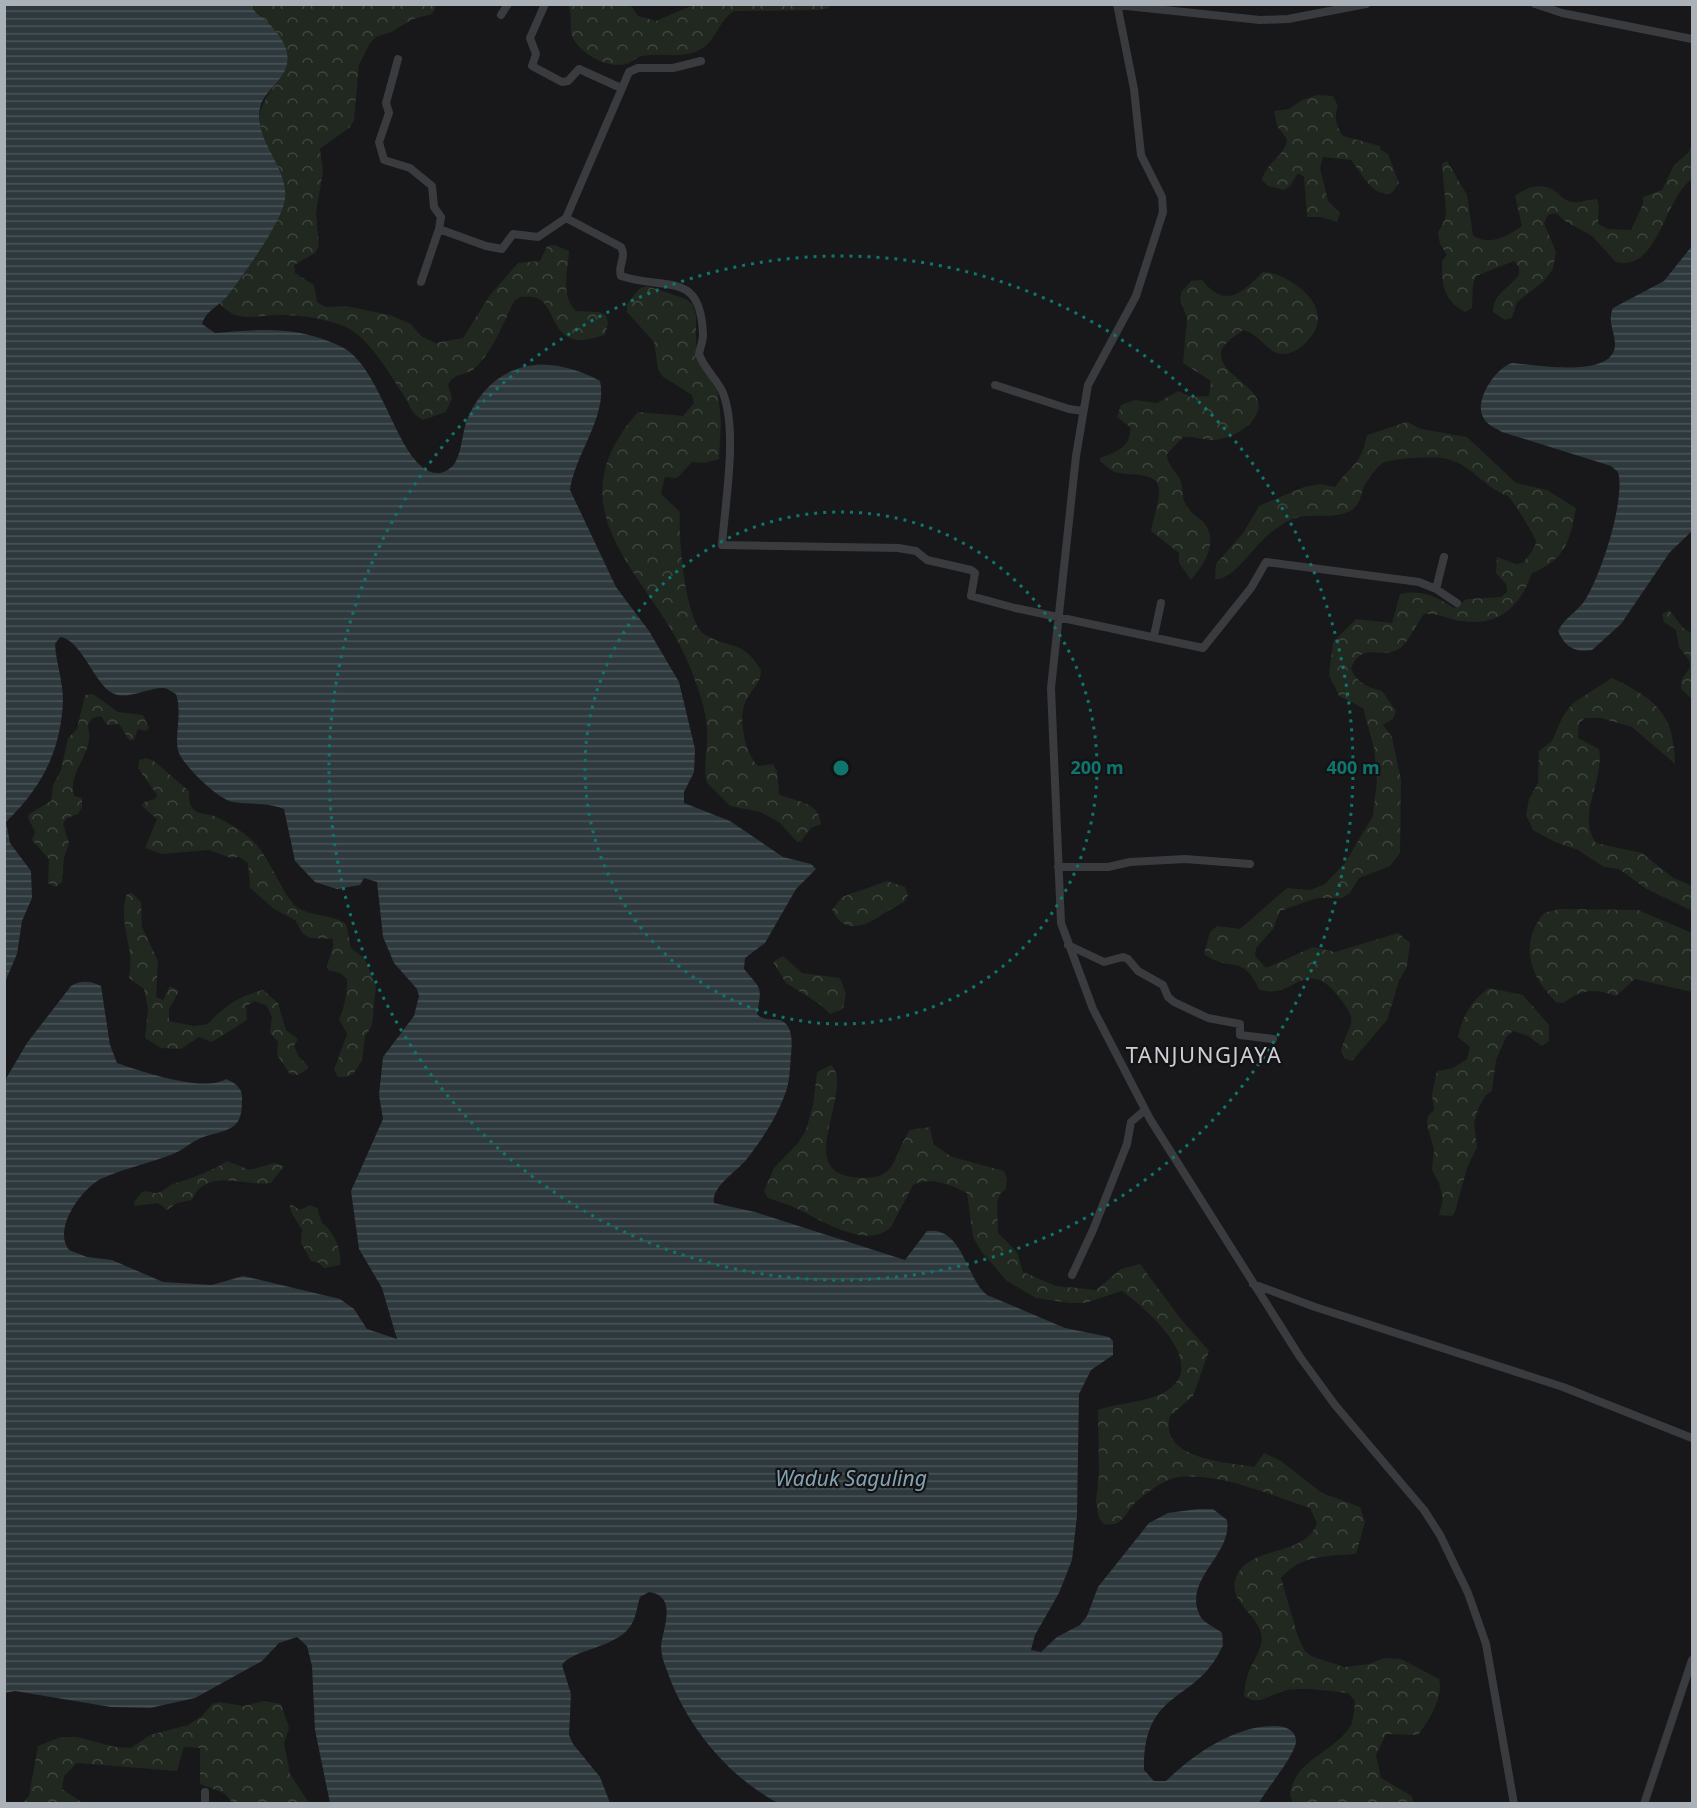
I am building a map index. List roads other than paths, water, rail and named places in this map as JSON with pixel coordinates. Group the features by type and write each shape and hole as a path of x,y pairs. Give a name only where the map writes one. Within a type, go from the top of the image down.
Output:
{"street":[{"path":"501,15 508,4"},
{"path":"545,4 530,38 536,54 532,66 562,82 568,81 579,69 621,87"},
{"path":"1366,4 1288,19 1236,19 1179,8 1117,5 1134,89 1141,155 1159,190 1163,212 1136,296 1088,385 1083,411 1057,617 1051,688 1061,923 1093,1009 1145,1110 1254,1284 1335,1405 1424,1510 1440,1534 1468,1593 1486,1644 1514,1803"},
{"path":"1534,4 1562,13 1692,39"},
{"path":"398,59 386,103 389,113 379,146 384,160 410,168 432,186 434,207 441,217 421,282"},
{"path":"439,229 502,249 513,234 538,237 566,218 600,142 621,87 633,70 673,68 701,61"},
{"path":"566,218 621,247 624,257 621,276 686,289 697,300 703,335 699,354 722,393 728,420 728,471 722,545 898,548 916,551 927,560 971,570 975,573 972,596 1057,617 1203,648 1251,588 1266,562 1419,582 1436,589 1457,603"},
{"path":"995,385 1069,409 1083,411"},
{"path":"1436,589 1444,557"},
{"path":"1154,636 1161,603"},
{"path":"1058,867 1108,867 1130,862 1185,859 1250,864"},
{"path":"1068,945 1104,962 1123,957 1128,959 1138,971 1163,985 1168,997 1174,1002 1208,1018 1240,1024 1240,1035 1273,1039"},
{"path":"1072,1275 1117,1170 1131,1122 1145,1110"},
{"path":"1254,1284 1315,1307 1563,1387 1692,1438"},
{"path":"1644,1803 1692,1660"},
{"path":"205,1792 205,1803"}],"water":[{"name":"Waduk Saguling","path":"5,4 246,4 271,26 284,44 287,64 277,83 261,103 259,121 283,180 284,204 275,226 252,262 226,298 210,311 202,324 215,333 279,330 309,335 340,346 355,357 368,373 400,437 411,455 423,467 439,473 447,471 453,465 460,452 469,415 481,396 494,382 510,372 526,366 544,365 581,372 600,381 599,408 570,490 616,587 649,631 679,682 695,749 694,772 684,792 684,803 730,821 783,857 811,864 816,869 796,889 765,943 745,958 744,969 760,993 757,1014 764,1019 783,1021 790,1031 792,1043 788,1084 770,1126 746,1160 716,1191 714,1203 755,1212 905,1260 927,1231 939,1232 949,1237 956,1245 974,1278 987,1295 1065,1328 1109,1337 1113,1341 1113,1355 1091,1370 1079,1394 1077,1516 1072,1560 1059,1593 1035,1635 1031,1650 1041,1652 1057,1637 1080,1625 1087,1616 1098,1587 1149,1523 1168,1513 1213,1509 1227,1520 1227,1533 1223,1545 1197,1590 1196,1603 1202,1619 1222,1633 1223,1645 1212,1664 1200,1678 1162,1709 1152,1723 1146,1743 1144,1770 1154,1781 1166,1781 1202,1751 1231,1736 1261,1727 1286,1728 1292,1731 1295,1737 1295,1746 1259,1803 778,1803 741,1778 725,1763 696,1728 684,1709 674,1689 662,1654 666,1606 658,1595 649,1592 640,1597 633,1621 622,1635 604,1645 574,1656 562,1665 571,1694 569,1735 573,1744 600,1777 610,1803 330,1803 315,1730 312,1666 307,1646 297,1637 279,1643 262,1661 195,1698 150,1708 111,1707 15,1691 5,1693 4,1082 27,1043 71,986 82,982 93,983 101,986 110,1045 117,1063 188,1082 216,1083 226,1079 238,1086 242,1095 240,1116 232,1127 201,1138 173,1154 103,1178 86,1190 67,1220 64,1231 69,1250 87,1257 112,1260 163,1282 212,1285 243,1276 340,1299 354,1309 367,1329 397,1339 382,1288 359,1249 351,1191 383,1119 379,1095 383,1057 414,1016 419,996 417,989 394,963 383,937 377,882 364,878 360,885 337,889 315,882 295,861 284,809 271,805 227,800 203,782 182,759 177,747 179,710 176,694 168,689 157,688 129,695 115,694 103,685 74,645 60,637 55,644 63,700 54,752 30,795 6,822 10,843 31,871 32,898 22,921 17,954 5,982"},
{"path":"1692,246 1692,531 1670,552 1621,624 1592,650 1576,650 1567,645 1558,631 1583,603 1604,559 1618,501 1618,472 1611,466 1494,428 1483,417 1481,403 1493,378 1512,363 1571,368 1602,362 1611,356 1615,345 1611,322 1613,308 1664,281"}],"district":[{"name":"TANJUNGJAYA","path":"1204,1055"}]}
